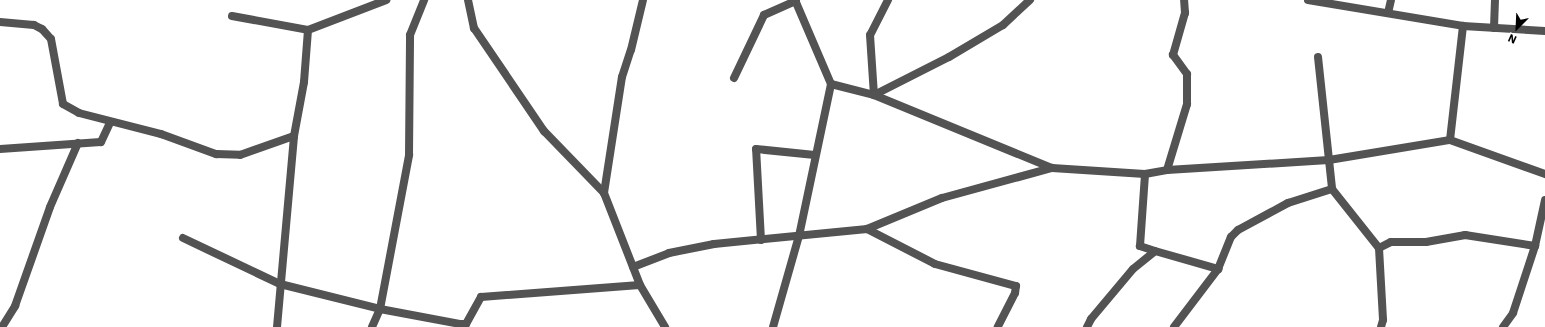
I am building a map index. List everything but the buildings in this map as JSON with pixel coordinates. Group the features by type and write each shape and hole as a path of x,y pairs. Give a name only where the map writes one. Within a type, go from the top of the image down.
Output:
{"street":[{"path":"232,16 308,30 386,0"},
{"path":"372,327 380,309 409,155 410,35 424,0"},
{"path":"468,0 474,28 544,131 604,193 640,285 665,327"},
{"path":"604,193 622,77 631,50 643,0"},
{"path":"874,95 870,35 888,0"},
{"path":"874,95 949,57 990,33 1003,25 1030,0"},
{"path":"1168,170 1187,104 1187,74 1173,54 1185,13 1184,0"},
{"path":"1308,0 1463,26 1545,31"},
{"path":"1388,13 1391,0"},
{"path":"1494,28 1495,0"},
{"path":"734,78 764,14 796,1 831,84 799,236 773,327"},
{"path":"0,22 26,24 42,29 51,39 63,104 79,113 110,123 161,134 216,154 240,155 294,136"},
{"path":"1450,140 1463,26"},
{"path":"277,327 294,136 304,82 308,30"},
{"path":"1318,56 1332,189 1380,248 1383,320 1381,327"},
{"path":"831,84 874,95 1052,168 1145,174 1168,170 1329,160 1450,140 1545,174"},
{"path":"0,149 101,142 110,123"},
{"path":"2,327 16,306 50,207 78,143"},
{"path":"761,240 756,150 815,155"},
{"path":"633,267 669,253 714,244 867,229 942,198 1052,168"},
{"path":"1145,174 1140,246 1218,269"},
{"path":"1174,327 1218,269 1231,237 1238,230 1288,203 1332,189"},
{"path":"1503,327 1513,313 1535,246 1545,200"},
{"path":"867,229 935,264 1016,286 1015,293 998,327"},
{"path":"1380,248 1392,242 1426,242 1465,235 1535,246"},
{"path":"183,238 280,284 380,309 460,324 466,324 481,297 640,285"},
{"path":"1087,327 1091,319 1132,269 1155,251"}]}
